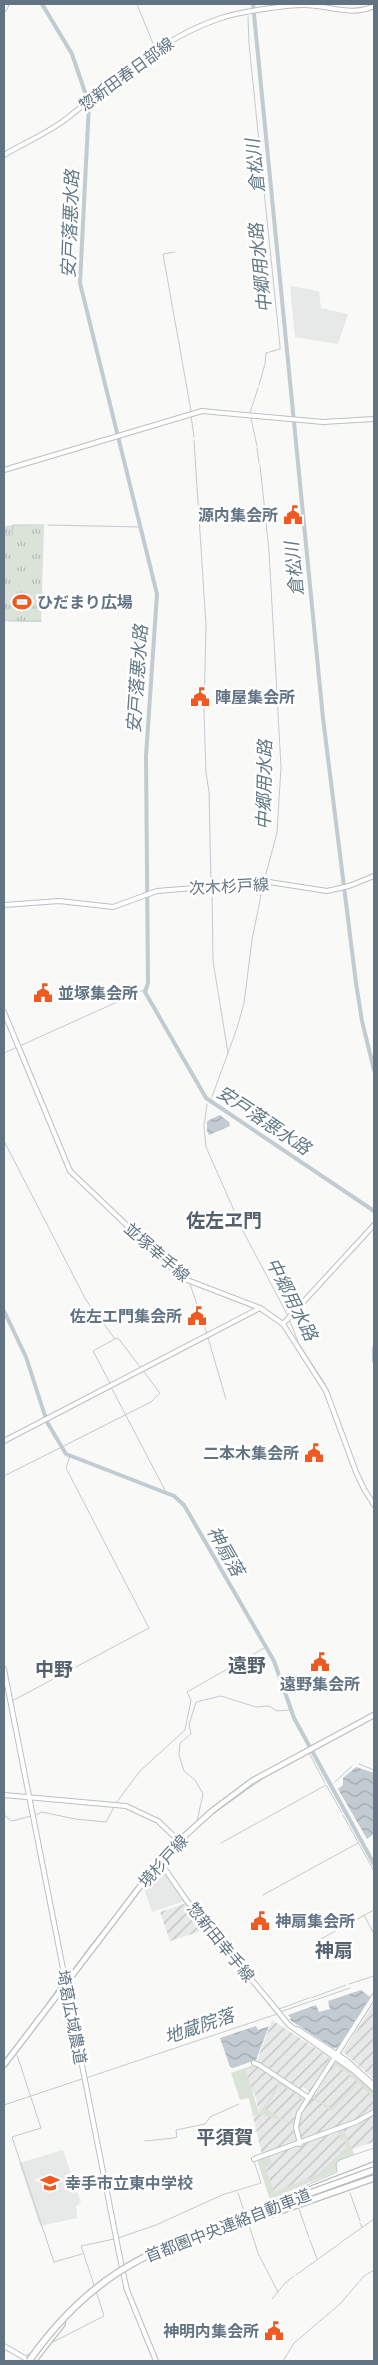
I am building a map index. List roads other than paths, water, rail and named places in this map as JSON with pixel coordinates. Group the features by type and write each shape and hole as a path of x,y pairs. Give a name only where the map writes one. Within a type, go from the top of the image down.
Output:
{"highway":[{"path":"245,2216 374,2165"},
{"name":"首都圏中央連絡自動車道","path":"31,2361 46,2338 71,2310 116,2273 165,2247 245,2216 374,2172"},
{"name":"首都圏中央連絡自動車道","path":"31,2361 62,2324 109,2282 157,2254 374,2172"},
{"path":"233,2225 328,2195 374,2178"}],"main road":[{"path":"4,9 7,4"},
{"name":"惣新田春日部線","path":"4,155 66,119 132,66 173,38 224,16 301,5 357,12 374,6"},
{"path":"4,470 202,411 334,422 374,419"},
{"name":"次木杉戸線","path":"4,905 59,900 113,907 146,894 270,882 316,890 339,889 374,876"},
{"name":"並塚幸手線","path":"4,1012 70,1172 182,1278 260,1308 283,1324 326,1391 356,1472 364,1490 374,1505"},
{"path":"283,1324 374,1225"},
{"path":"4,1440 260,1308"},
{"name":"埼葛広域農道","path":"4,1668 125,2282 156,2361"},
{"name":"境杉戸線","path":"4,2065 178,1841 241,1789 311,1748 374,1715"},
{"path":"4,1795 126,1806 158,1821 178,1841"},
{"name":"惣新田幸手線","path":"160,1862 187,1901 278,2013 285,2020 360,2071 374,2085"},
{"path":"300,2144 296,2123 299,2113 374,1996"},
{"name":"惣新田幸手線","path":"336,2056 374,2089"},
{"path":"254,2063 309,2098"},
{"path":"254,2159 300,2144 356,2122 374,2112"},
{"path":"4,2346 31,2361"}],"water":[{"path":"220,1115 229,1122 230,1126 209,1135 207,1121"},
{"path":"356,1767 374,1773 374,1834 367,1839 338,1789 343,1785 343,1778"},
{"path":"361,1990 370,1997 337,2048 333,2048 290,2020 291,2018 288,2015 316,2005 319,2012 330,2009 328,2001"},
{"path":"256,2026 258,2030 269,2026 256,2060 233,2068 230,2067 220,2038"}],"waterway":[{"name":"安戸落悪水路","path":"42,4 72,54 89,104 80,283 157,594 146,756 148,983 145,992 206,1098 374,1211"},
{"path":"137,4 154,46"},
{"name":"倉松川","path":"253,4 323,718 356,983 362,1021 374,1070"},
{"name":"中郷用水路","path":"248,17 249,44 280,346 280,349 266,353 259,385"},
{"path":"175,252 163,254 191,411"},
{"name":"中郷用水路","path":"250,413 258,388"},
{"path":"191,416 194,437"},
{"name":"中郷用水路","path":"251,418 257,446"},
{"path":"194,440 206,625 204,713 206,773 209,791 211,884"},
{"name":"中郷用水路","path":"257,448 259,463"},
{"name":"中郷用水路","path":"260,465 269,551 281,767 277,833 264,881"},
{"path":"4,535 12,535 13,525 44,525"},
{"path":"48,525 141,527"},
{"path":"9,621 41,621"},
{"name":"中郷用水路","path":"212,1097 244,1003 252,940 263,885"},
{"path":"212,888 213,961 228,1053"},
{"path":"4,1053 146,989"},
{"path":"44,1104 57,1135"},
{"name":"中郷用水路","path":"207,1104 204,1126 206,1147 244,1233 288,1316"},
{"path":"4,1141 86,1300 115,1339 118,1338 160,1393 151,1402 4,1476"},
{"path":"70,1166 77,1175"},
{"path":"179,1273 186,1278"},
{"path":"190,1284 207,1334"},
{"name":"神扇落","path":"4,1311 26,1357 47,1422 66,1454 174,1496 184,1505 274,1661 294,1718 374,1864"},
{"name":"中郷用水路","path":"289,1319 299,1344 329,1393"},
{"path":"208,1338 226,1399"},
{"path":"110,1383 93,1351 115,1339"},
{"name":"安戸落悪水路","path":"374,1348 374,1361"},
{"path":"111,1387 167,1494"},
{"name":"中郷用水路","path":"343,1431 359,1475"},
{"path":"12,1701 149,1628 66,1468 70,1456"},
{"name":"中郷用水路","path":"366,1489 374,1501"},
{"path":"116,1803 140,1771 185,1730 191,1700 187,1692 266,1647"},
{"path":"179,1837 197,1821 203,1794 195,1780 184,1771 179,1755 180,1743 191,1734 189,1725 196,1702 221,1696 256,1707 269,1706 277,1711 290,1710"},
{"path":"309,1753 325,1783"},
{"path":"359,1764 374,1770"},
{"path":"335,1782 352,1766"},
{"path":"207,1818 265,1777"},
{"path":"221,1843 326,1785 342,1813"},
{"path":"4,1807 5,1815"},
{"path":"35,1815 42,1812 75,1819 106,1822 114,1807"},
{"name":"神扇落","path":"343,1815 374,1871"},
{"path":"5,1816 12,1821 31,1816"},
{"path":"161,1858 176,1840"},
{"path":"263,1895 358,1843"},
{"path":"182,1890 207,1922"},
{"path":"84,1954 121,1908"},
{"path":"319,1940 374,1910"},
{"path":"364,1915 374,1934"},
{"path":"208,1923 218,1936"},
{"path":"219,1937 225,1944"},
{"path":"69,1975 83,1956"},
{"path":"349,1984 374,1976"},
{"path":"40,2014 62,1982"},
{"path":"311,1998 346,1985"},
{"name":"地蔵院落","path":"280,2012 350,1988"},
{"path":"274,2004 279,2009 309,1998"},
{"name":"地蔵院落","path":"86,2078 277,2014"},
{"path":"4,2060 38,2016"},
{"path":"17,2055 41,2128 12,2137 54,2262 82,2254"},
{"name":"地蔵院落","path":"4,2105 82,2079"},
{"path":"145,2141 177,2137 176,2130 205,2124 210,2117 239,2104"},
{"path":"271,2201 337,2172 336,2164 339,2160 374,2148"},
{"path":"118,2238 156,2225 222,2195 261,2183 254,2161"},
{"path":"238,2193 245,2214"},
{"path":"350,2193 360,2221"},
{"path":"299,2209 309,2238"},
{"path":"340,2243 374,2219"},
{"path":"360,2223 362,2227"},
{"path":"249,2225 259,2256"},
{"path":"95,2288 81,2246 114,2239"},
{"path":"310,2240 317,2259"},
{"path":"296,2275 339,2244"},
{"path":"260,2257 278,2292"},
{"path":"283,2361 294,2343 340,2304 364,2276 374,2270"},
{"path":"272,2299 285,2283 294,2276"},
{"path":"51,2343 104,2316 96,2291"},
{"path":"4,2349 27,2361"},
{"path":"21,2358 31,2353"}],"place":[{"name":"源内集会所","path":"293,515"},
{"name":"ひだまり広場","path":"22,602"},
{"name":"陣屋集会所","path":"200,697"},
{"name":"並塚集会所","path":"43,993"},
{"name":"佐左エ門集会所","path":"197,1316"},
{"name":"二本木集会所","path":"314,1453"},
{"name":"遠野集会所","path":"320,1662"},
{"name":"神扇集会所","path":"260,1921"},
{"name":"幸手市立東中学校","path":"50,2183"},
{"name":"神明内集会所","path":"274,2331"}],"district":[{"name":"佐左ヱ門","path":"224,1220"},
{"name":"遠野","path":"247,1665"},
{"name":"中野","path":"54,1669"},
{"name":"神扇","path":"334,1950"},
{"name":"平須賀","path":"225,2137"}]}
